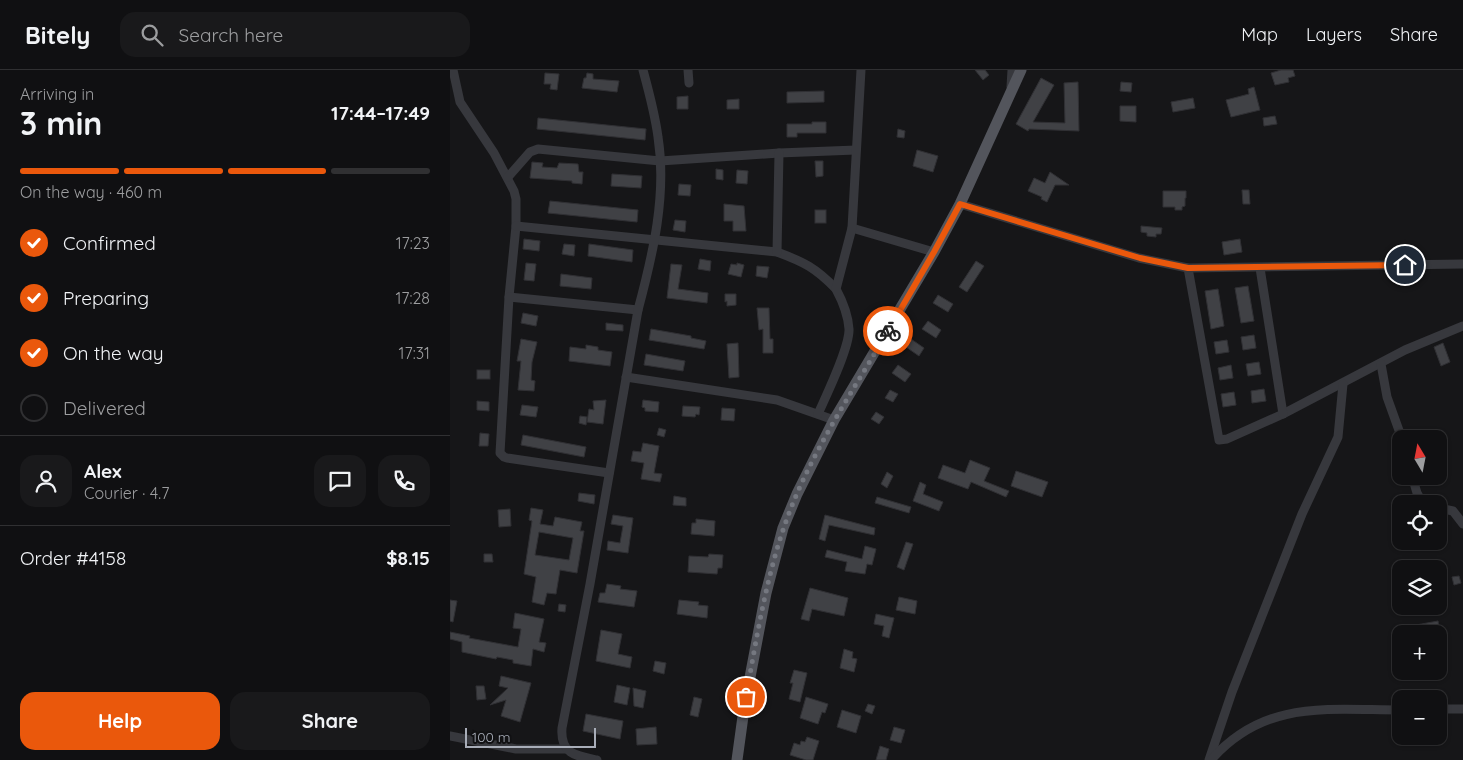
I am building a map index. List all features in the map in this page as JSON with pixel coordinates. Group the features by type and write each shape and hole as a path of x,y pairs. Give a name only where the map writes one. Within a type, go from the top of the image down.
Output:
{"main road":[{"path":"737,760 761,615 774,561 797,494 834,420 934,252 960,204 1021,70"}],"street":[{"path":"453,70 460,102 508,177 516,199 516,226 509,297 500,453 507,458 609,472"},
{"path":"566,749 562,738 562,728 590,584 638,310 646,280 658,215 660,161 656,123 643,70"},
{"path":"688,70 688,83"},
{"path":"836,288 852,228 861,70"},
{"path":"1011,92 1012,70"},
{"path":"508,177 530,152 536,149 660,161 856,150"},
{"path":"777,252 779,153"},
{"path":"960,204 1140,258 1188,268 1463,264"},
{"path":"516,226 777,252 806,263 836,288 844,305 850,332 846,347 818,414"},
{"path":"852,228 934,252"},
{"path":"1188,268 1219,440 1227,439 1283,414 1382,364 1405,350 1463,326"},
{"path":"1260,268 1283,414"},
{"path":"509,297 638,310"},
{"path":"1382,364 1387,397 1399,430"},
{"path":"626,377 777,400 834,420"},
{"path":"1210,760 1232,692 1302,514 1338,437 1343,384"},
{"path":"1447,510 1452,511 1463,524"},
{"path":"1447,709 1463,709"},
{"path":"1210,760 1235,736 1278,715 1314,710 1392,710"},
{"path":"450,736 516,749 566,749 579,756 597,760"}],"building":[{"path":"975,70 985,70 989,75 983,80"},
{"path":"1281,70 1293,70 1295,76 1288,78 1289,82 1275,85 1271,73"},
{"path":"545,73 559,74 557,90 550,89 551,84 544,84"},
{"path":"587,73 593,74 593,79 619,81 617,92 582,88"},
{"path":"1041,78 1054,85 1033,122 1065,123 1064,83 1078,82 1079,131 1029,129 1028,131 1016,124"},
{"path":"1121,82 1132,83 1131,92 1120,91"},
{"path":"1254,87 1260,110 1231,117 1226,100 1249,94 1248,89"},
{"path":"824,91 824,102 787,103 787,92"},
{"path":"688,96 688,109 677,109 677,97"},
{"path":"1193,98 1195,108 1173,112 1171,102"},
{"path":"739,99 739,109 727,109 727,100"},
{"path":"1120,106 1136,106 1136,122 1120,121"},
{"path":"1275,116 1277,124 1264,126 1263,118"},
{"path":"538,118 646,129 645,140 537,129"},
{"path":"812,122 826,122 826,133 797,133 797,137 787,137 787,124 812,124"},
{"path":"898,129 905,131 904,138 897,137"},
{"path":"917,150 938,156 933,172 913,166"},
{"path":"815,161 823,161 823,176 816,177"},
{"path":"532,162 543,163 542,167 557,168 559,163 578,164 579,172 583,172 582,184 572,183 572,181 530,178"},
{"path":"716,169 723,170 723,180 716,179"},
{"path":"737,170 748,171 747,184 736,183"},
{"path":"1050,172 1069,185 1055,185 1047,202 1041,199 1042,197 1028,191 1034,178 1045,183"},
{"path":"612,174 642,176 641,188 611,186"},
{"path":"679,184 691,185 690,196 678,195"},
{"path":"1242,190 1249,190 1250,204 1243,204"},
{"path":"1163,191 1186,191 1185,206 1182,207 1182,210 1175,210 1175,207 1163,207"},
{"path":"550,201 638,210 637,222 548,213"},
{"path":"724,204 744,206 746,231 733,231 733,221 724,221"},
{"path":"815,210 826,210 826,223 815,223"},
{"path":"675,220 686,221 685,232 673,230"},
{"path":"1141,226 1162,228 1161,234 1156,234 1156,237 1147,236 1147,233 1141,232"},
{"path":"524,239 540,241 539,251 523,249"},
{"path":"1240,239 1242,252 1224,255 1222,242"},
{"path":"564,244 575,245 574,256 562,254"},
{"path":"589,244 633,250 632,262 588,256"},
{"path":"700,259 711,261 710,271 698,269"},
{"path":"976,261 984,266 967,292 959,287"},
{"path":"526,263 536,264 534,281 524,280"},
{"path":"737,263 744,265 741,277 728,274 731,264 737,265"},
{"path":"671,264 682,265 678,289 708,293 707,303 667,298"},
{"path":"757,266 769,267 767,278 756,276"},
{"path":"561,274 592,278 591,289 560,286"},
{"path":"1248,286 1254,321 1241,323 1235,288"},
{"path":"1218,289 1224,326 1211,329 1205,291"},
{"path":"725,294 736,294 736,305 727,306"},
{"path":"938,295 953,304 948,312 933,303"},
{"path":"757,308 769,308 770,339 773,339 773,353 763,353 763,329 759,330"},
{"path":"523,313 538,316 536,326 521,323"},
{"path":"928,321 941,330 936,338 922,329"},
{"path":"606,323 623,325 623,331 606,330"},
{"path":"651,329 691,336 691,338 706,341 704,349 649,340"},
{"path":"1254,335 1256,348 1243,350 1241,337"},
{"path":"521,339 537,342 532,362 531,380 535,381 534,391 518,390 521,361 517,361"},
{"path":"911,339 924,348 919,356 906,347"},
{"path":"1227,340 1229,352 1216,354 1214,342"},
{"path":"738,343 739,377 729,378 727,344"},
{"path":"1443,343 1450,362 1441,366 1434,347"},
{"path":"586,345 598,347 598,350 612,352 610,366 569,361 570,347 586,349"},
{"path":"646,354 685,361 683,371 644,365"},
{"path":"1259,362 1261,374 1248,376 1246,364"},
{"path":"898,365 911,374 905,382 892,373"},
{"path":"1231,365 1233,378 1220,380 1218,368"},
{"path":"477,370 490,370 490,379 477,379"},
{"path":"1264,389 1266,401 1252,403 1251,391"},
{"path":"890,390 898,394 893,402 885,398"},
{"path":"1234,392 1236,405 1223,407 1221,394"},
{"path":"606,400 603,424 587,422 589,409 594,410 593,401"},
{"path":"643,400 659,402 658,412 645,411 645,408 642,407"},
{"path":"477,401 489,402 489,411 477,410"},
{"path":"522,405 538,407 536,417 520,415"},
{"path":"683,406 700,407 699,415 696,414 695,417 682,416"},
{"path":"722,408 735,409 734,421 721,420"},
{"path":"876,412 884,417 879,424 871,419"},
{"path":"580,416 587,417 586,425 579,423"},
{"path":"659,428 666,430 664,437 657,435"},
{"path":"480,433 489,434 488,446 479,446"},
{"path":"523,435 586,447 584,457 521,445"},
{"path":"643,443 659,446 654,473 662,474 660,482 641,479 644,463 631,461 633,451 641,452"},
{"path":"970,460 990,468 984,481 1009,491 1006,497 971,482 968,489 938,478 943,465 965,473"},
{"path":"1016,471 1048,482 1042,497 1011,486"},
{"path":"887,472 893,476 887,488 881,484"},
{"path":"920,482 926,485 923,494 943,502 939,511 913,501"},
{"path":"579,493 595,495 594,504 578,501"},
{"path":"674,496 686,498 686,506 673,505"},
{"path":"877,497 911,507 909,513 875,503"},
{"path":"531,508 543,510 540,524 553,526 555,517 582,522 580,531 584,531 577,573 560,570 556,594 547,593 544,605 532,602 536,577 524,574 532,521 529,520","holes":["539,532 573,538 569,560 535,555"]},
{"path":"510,509 511,526 499,527 498,510"},
{"path":"613,515 633,518 628,553 607,550 608,541 620,543 623,526 611,524"},
{"path":"825,515 875,528 874,535 829,525 825,541 819,539"},
{"path":"696,519 715,521 714,536 691,534 692,523 696,523"},
{"path":"906,542 913,544 904,570 897,567"},
{"path":"865,546 876,549 872,565 867,564 865,574 845,571 847,562 825,557 827,550 862,559"},
{"path":"484,554 492,554 493,562 484,562"},
{"path":"709,554 723,555 722,568 718,568 717,574 688,572 689,556 708,557"},
{"path":"1459,576 1461,583 1454,585 1452,577"},
{"path":"607,584 621,586 620,589 637,591 634,607 598,602 600,593 605,593"},
{"path":"810,588 848,598 844,616 812,609 809,621 801,619"},
{"path":"899,597 917,601 915,614 896,610"},
{"path":"450,600 457,601 453,622 450,621"},
{"path":"679,600 699,602 698,605 708,606 707,618 677,614"},
{"path":"559,604 566,605 565,612 558,611"},
{"path":"515,613 544,619 539,642 546,643 544,652 533,649 531,666 513,663 513,660 497,657 496,659 462,652 462,642 450,639 450,632 470,636 469,638 518,647 521,629 513,628"},
{"path":"876,614 894,618 889,638 882,636 884,626 874,624"},
{"path":"1438,621 1439,625 1416,625"},
{"path":"601,630 622,634 618,654 632,657 630,668 596,661"},
{"path":"844,649 853,652 852,658 857,659 854,672 840,668"},
{"path":"655,661 666,663 664,674 653,671"},
{"path":"794,670 807,673 800,702 789,699 793,683 790,683"},
{"path":"501,676 531,683 520,722 501,716 506,700 490,705 508,688 499,686"},
{"path":"617,685 630,688 627,705 614,702"},
{"path":"476,686 484,686 486,699 477,700"},
{"path":"633,688 646,691 643,708 634,706"},
{"path":"694,697 702,699 698,717 690,715"},
{"path":"806,697 828,704 825,713 822,712 818,724 800,718"},
{"path":"868,704 875,706 872,714 865,711"},
{"path":"842,710 861,716 856,733 837,727"},
{"path":"586,714 623,721 620,739 583,731"},
{"path":"656,727 657,744 637,745 636,729"},
{"path":"894,727 905,730 901,743 890,740"},
{"path":"807,737 819,741 813,760 790,755 794,743 800,745 801,741 805,742"},
{"path":"880,746 889,749 886,760 876,760"}],"way so far":[{"path":"746,697 769,578 778,545 792,507 804,478 834,420 888,331"}],"route":[{"path":"888,331 960,204 1140,258 1188,268 1405,265"}]}
